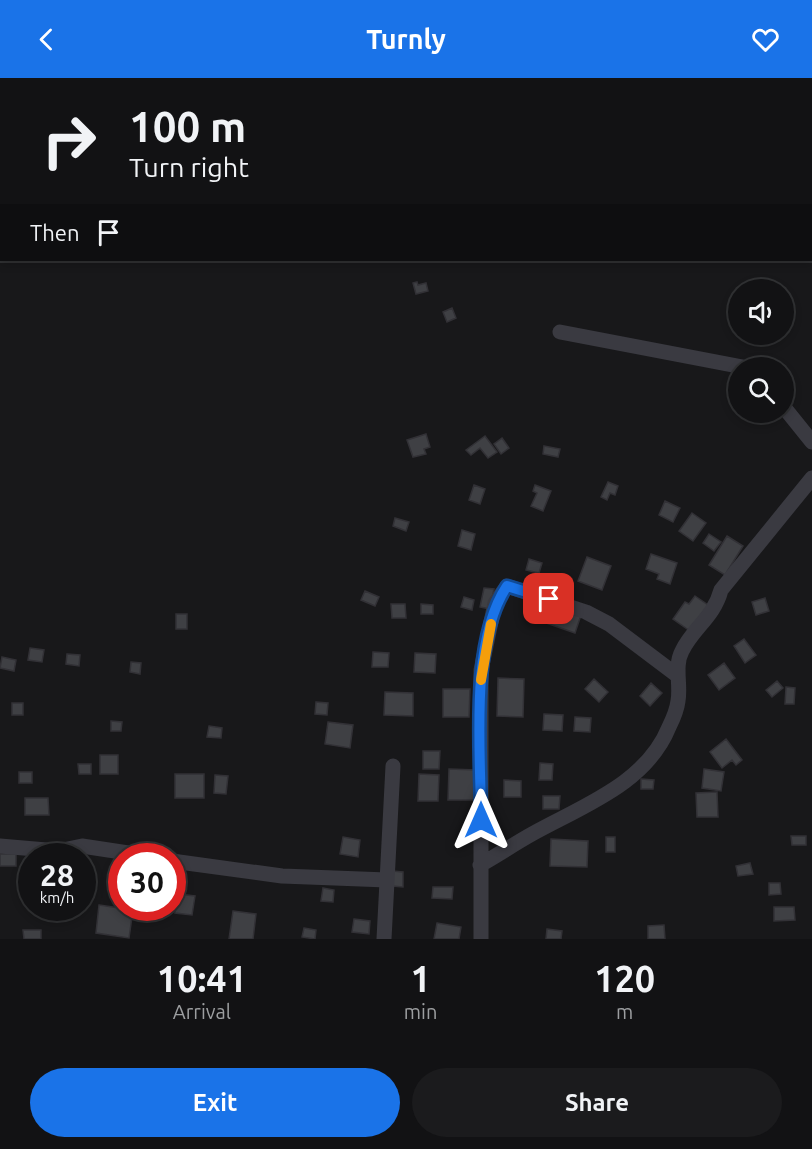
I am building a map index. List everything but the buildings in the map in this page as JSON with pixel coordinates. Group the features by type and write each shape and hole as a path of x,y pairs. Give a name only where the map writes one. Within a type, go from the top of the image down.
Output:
{"street":[{"path":"560,332 728,364"},
{"path":"794,420 812,442"},
{"path":"480,865 533,833 570,816 640,770 657,750 669,729 678,702 678,676 682,651 716,607 721,590 812,478"},
{"path":"482,939 481,670 495,603 507,586 563,603 609,624 678,676"},
{"path":"384,939 393,766"},
{"path":"0,846 58,851 82,846 108,850"},
{"path":"186,863 282,876 387,880"}],"slow traffic":[{"path":"481,680 491,624"}],"route":[{"path":"481,820 481,670 495,603 507,586 549,599"}]}
